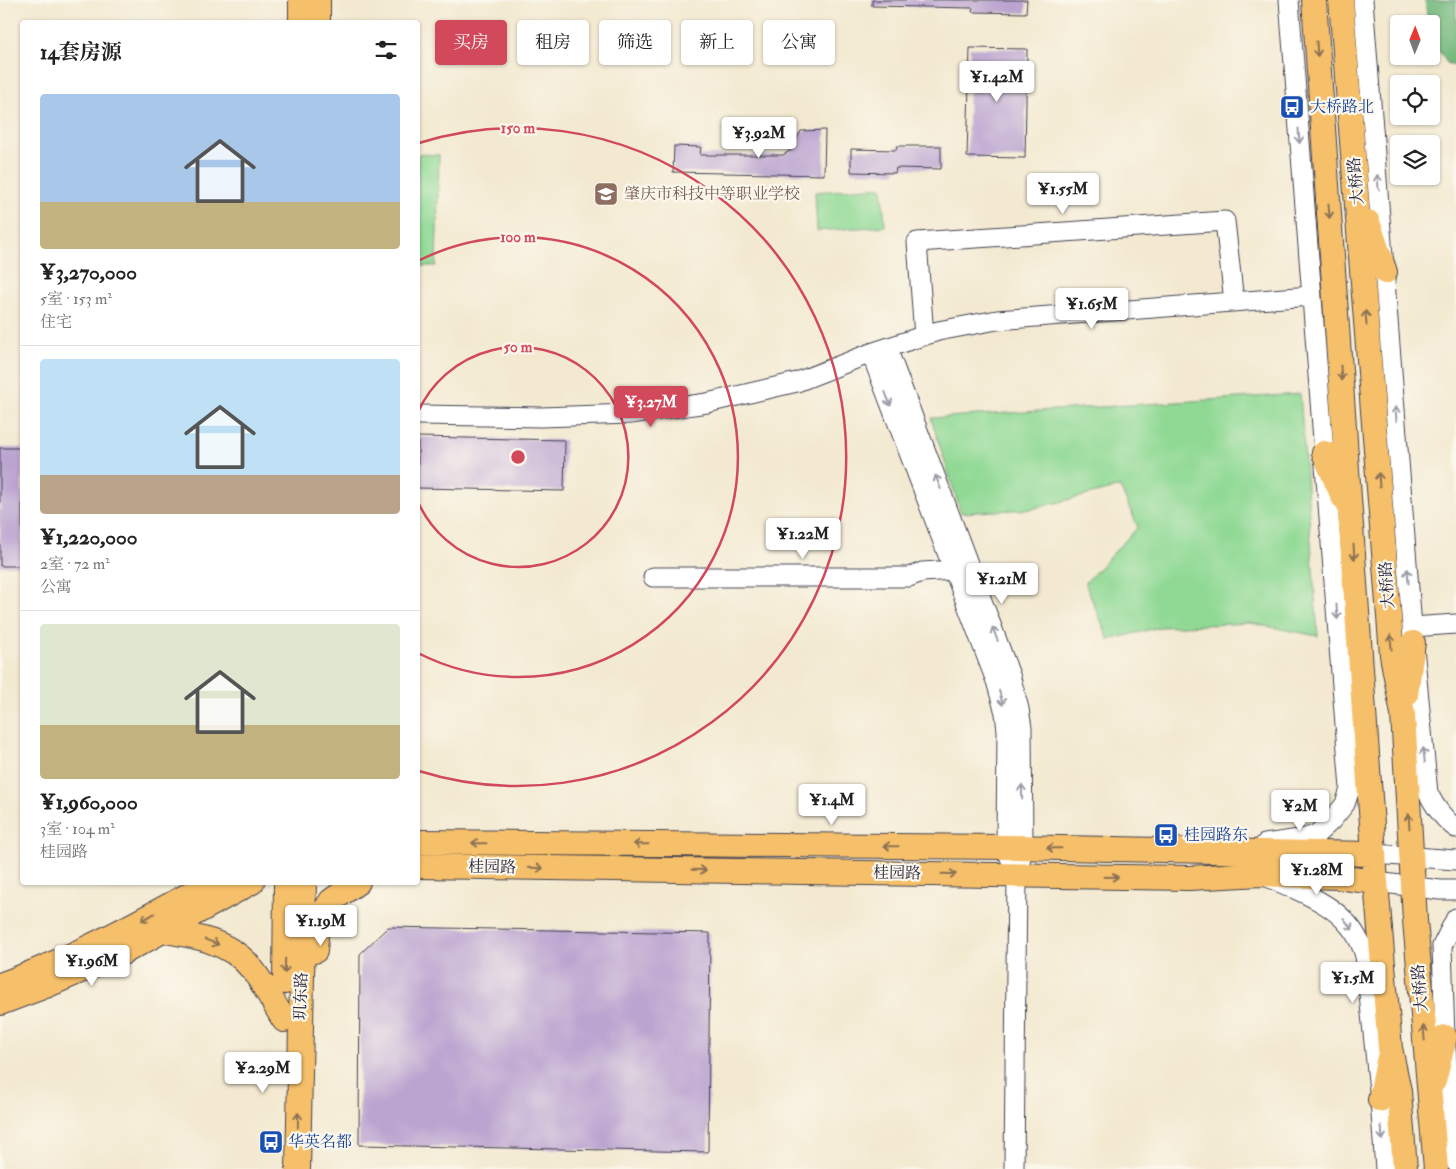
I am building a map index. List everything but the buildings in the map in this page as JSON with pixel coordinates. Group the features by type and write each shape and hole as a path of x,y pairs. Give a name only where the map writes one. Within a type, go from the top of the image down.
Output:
{"main road":[{"path":"301,0 301,20"},
{"path":"318,0 318,20"},
{"name":"大桥路","path":"1341,0 1392,655 1403,714 1413,887 1436,1169"},
{"name":"大桥路","path":"1313,7 1376,882 1390,1048 1399,1090 1405,1169"},
{"path":"1356,187 1385,272"},
{"path":"1324,453 1351,515"},
{"path":"1403,714 1413,635"},
{"name":"桂园路","path":"425,840 1225,850 1374,854"},
{"name":"桂园路","path":"420,866 1189,878 1261,874 1337,877 1376,882"},
{"path":"0,1003 48,985 122,953 247,885"},
{"name":"玑东路","path":"286,885 298,1169"},
{"name":"玑东路","path":"281,1169 304,885"},
{"path":"165,931 214,941 233,952 251,967 292,1015 311,976 317,923 331,901 354,885"},
{"path":"0,985 41,970 116,935 197,888"},
{"path":"1430,1097 1446,1037"},
{"path":"1380,1100 1390,1048"}],"street":[{"path":"1225,850 1306,838 1317,834 1345,804 1350,789 1289,0"},
{"path":"1363,0 1413,635 1428,793 1435,807 1456,828"},
{"path":"924,336 917,242 1225,221 1234,302"},
{"path":"420,415 541,417 630,414 707,403 797,382 879,350 938,331 998,320 1311,296"},
{"path":"879,350 954,570 996,681 1005,713 1017,875 1014,1169"},
{"path":"879,350 1015,690 1022,728 1015,848"},
{"path":"653,577 909,577 922,572 954,570"},
{"path":"1413,635 1456,624"},
{"path":"1374,854 1456,860"},
{"path":"1261,874 1322,902 1344,918 1361,942 1366,956 1385,1169"},
{"path":"1376,882 1440,890 1456,890"},
{"path":"1456,918 1442,946 1446,1037 1456,1163"}],"green space":[{"path":"1425,0 1456,0 1456,66 1447,63 1440,52 1440,15 1427,15"},
{"path":"420,154 439,155 436,266 420,266"},
{"path":"882,187 885,226 817,231 815,192"},
{"path":"1300,394 1318,636 1250,623 1160,627 1109,640 1085,583 1138,527 1120,487 1031,509 961,513 931,418"}],"place":[{"name":"大桥路北","path":"1292,107"},
{"name":"肇庆市科技中等职业学校","path":"606,194"},
{"name":"桂园路东","path":"1166,835"},
{"name":"华英名都","path":"271,1142"}]}
